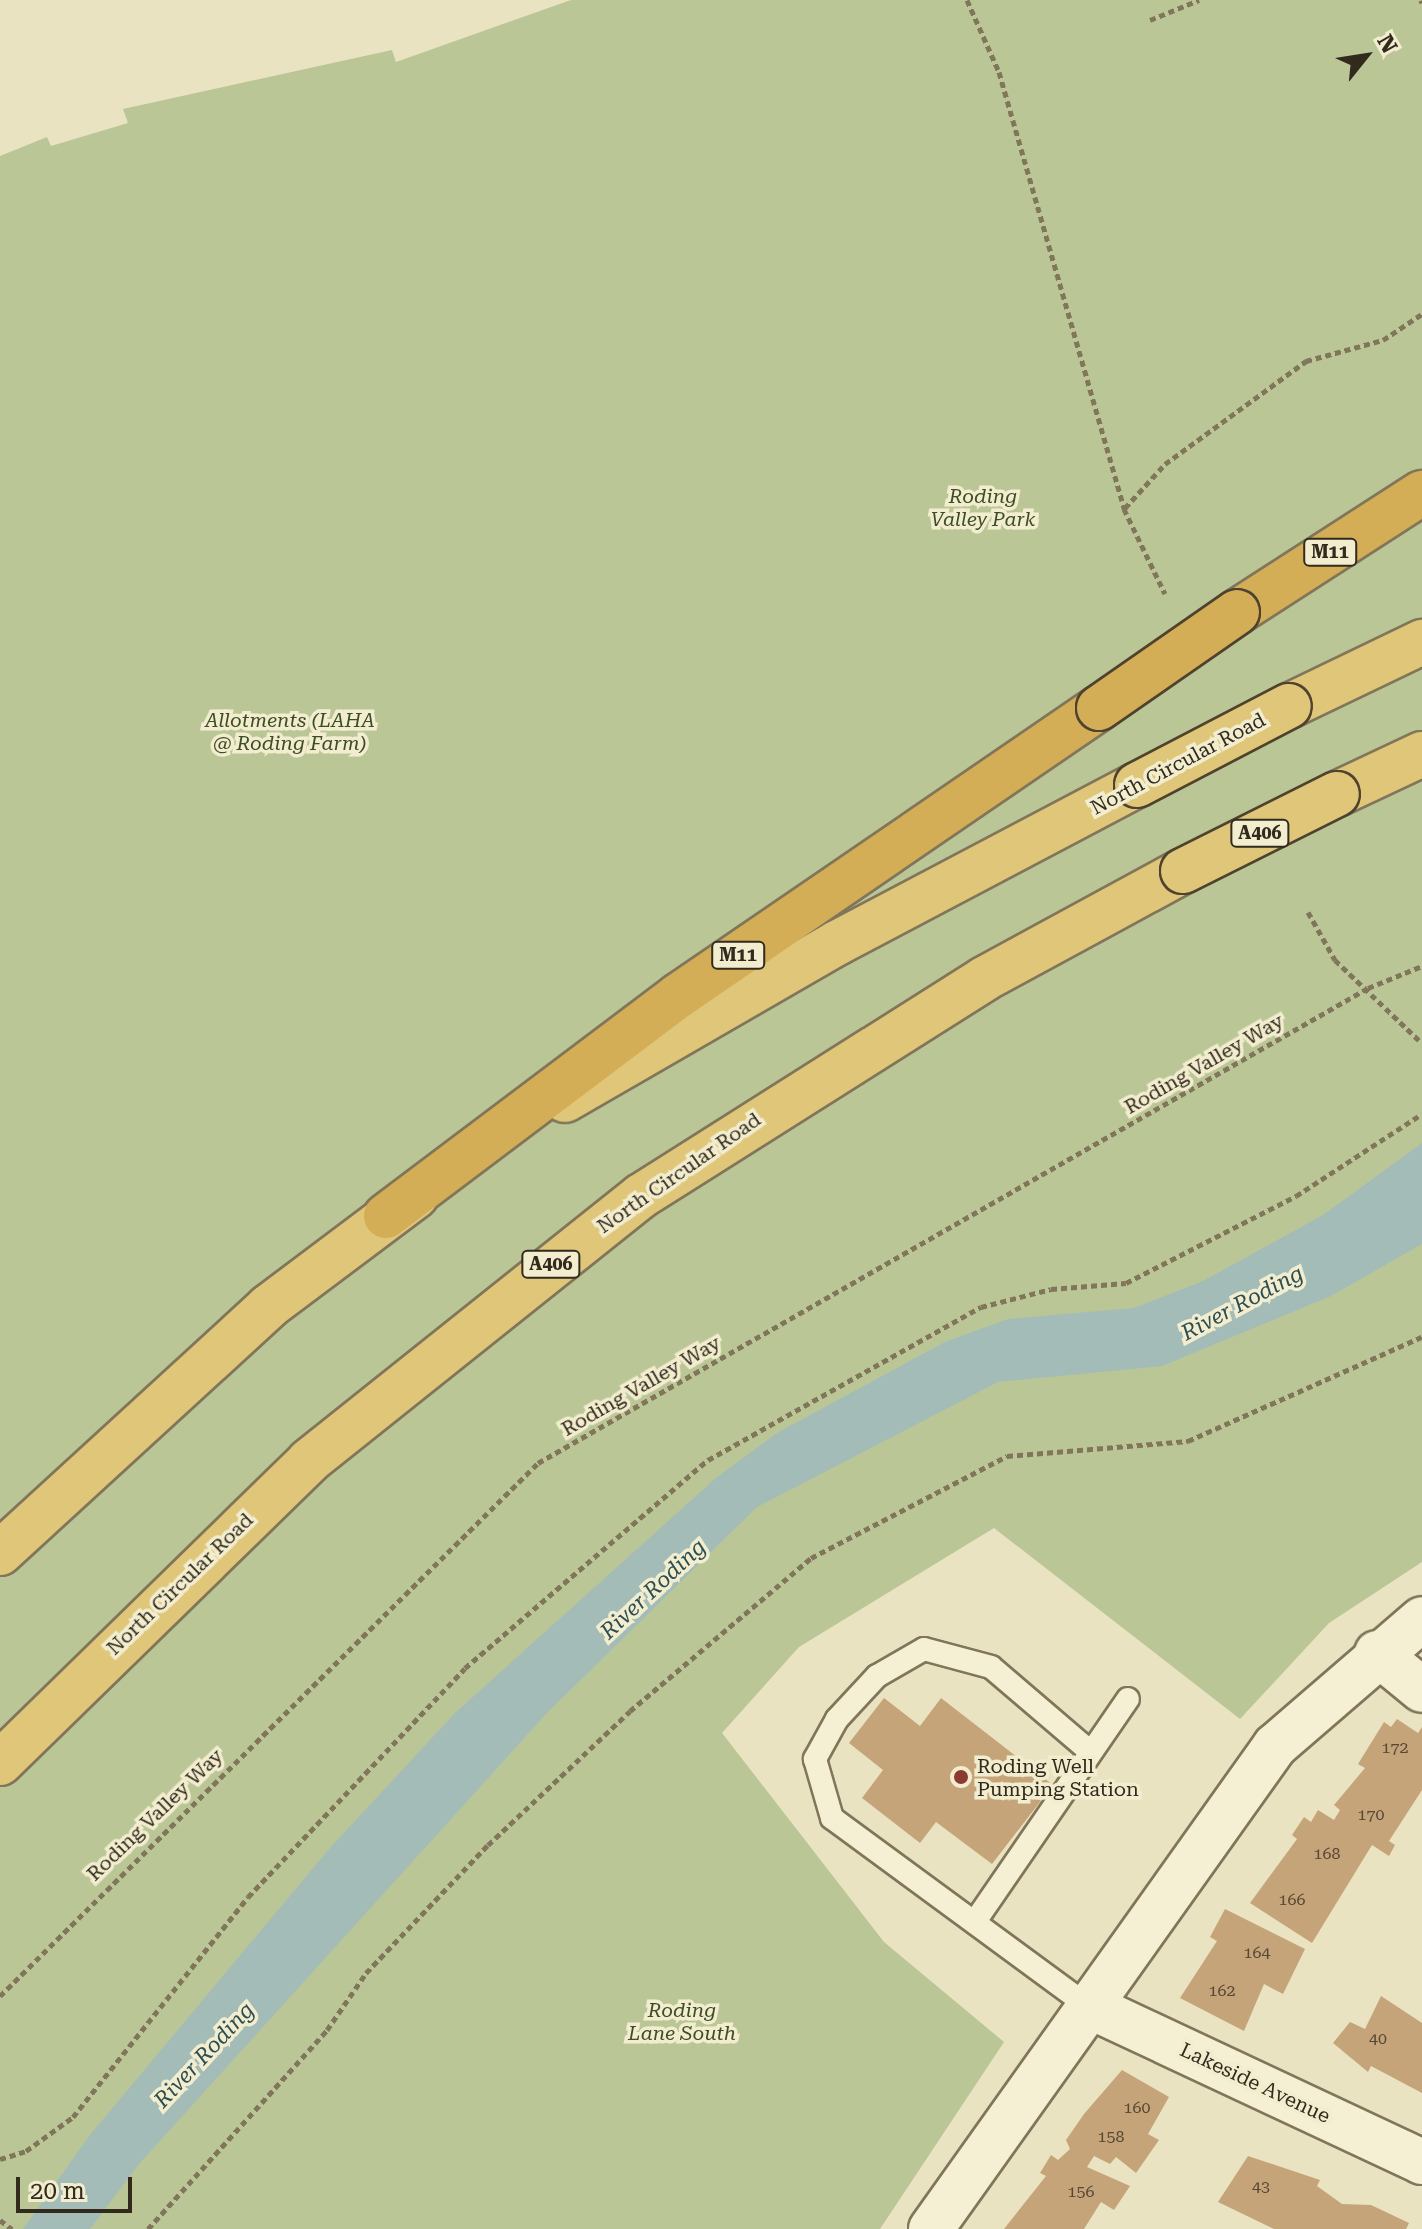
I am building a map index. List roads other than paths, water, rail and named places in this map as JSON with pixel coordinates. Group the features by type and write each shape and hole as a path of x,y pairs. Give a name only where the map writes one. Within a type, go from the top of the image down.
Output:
{"highway":[{"name":"M11","path":"386,1216 678,996 1237,612 1422,493"},
{"name":"North Circular Road","path":"0,1553 124,1432 386,1216 701,1021 1137,785 1289,706 1422,642"},
{"name":"North Circular Road","path":"0,1763 309,1461 641,1196 957,995 1183,871 1422,754"}],"street":[{"path":"931,2229 1087,2005 1275,1746 1377,1653 1422,1619"},
{"path":"1377,1653 1422,1690"},
{"name":"Lakeside Avenue","path":"1087,2005 1422,2162"}],"lane":[{"path":"1087,1749 991,1667 924,1649 877,1676 837,1719 815,1759 832,1818 976,1920 1087,2005"},
{"path":"976,1920 1087,1749 1128,1699"}],"water":[{"name":"River Roding","path":"1422,1143 1422,1244 1331,1296 1162,1366 998,1382 757,1507 546,1714 139,2164 90,2229 23,2229 90,2135 329,1849 455,1713 716,1478 777,1433 945,1342 1008,1319 1134,1308 1203,1281 1323,1215"}],"place":[{"name":"Roding Well Pumping Station","path":"961,1777"}],"park label":[{"name":"Roding Valley Park","path":"983,508"},
{"name":"Allotments (LAHA @ Roding Farm)","path":"290,732"},
{"name":"Roding Lane South","path":"682,2022"}]}
